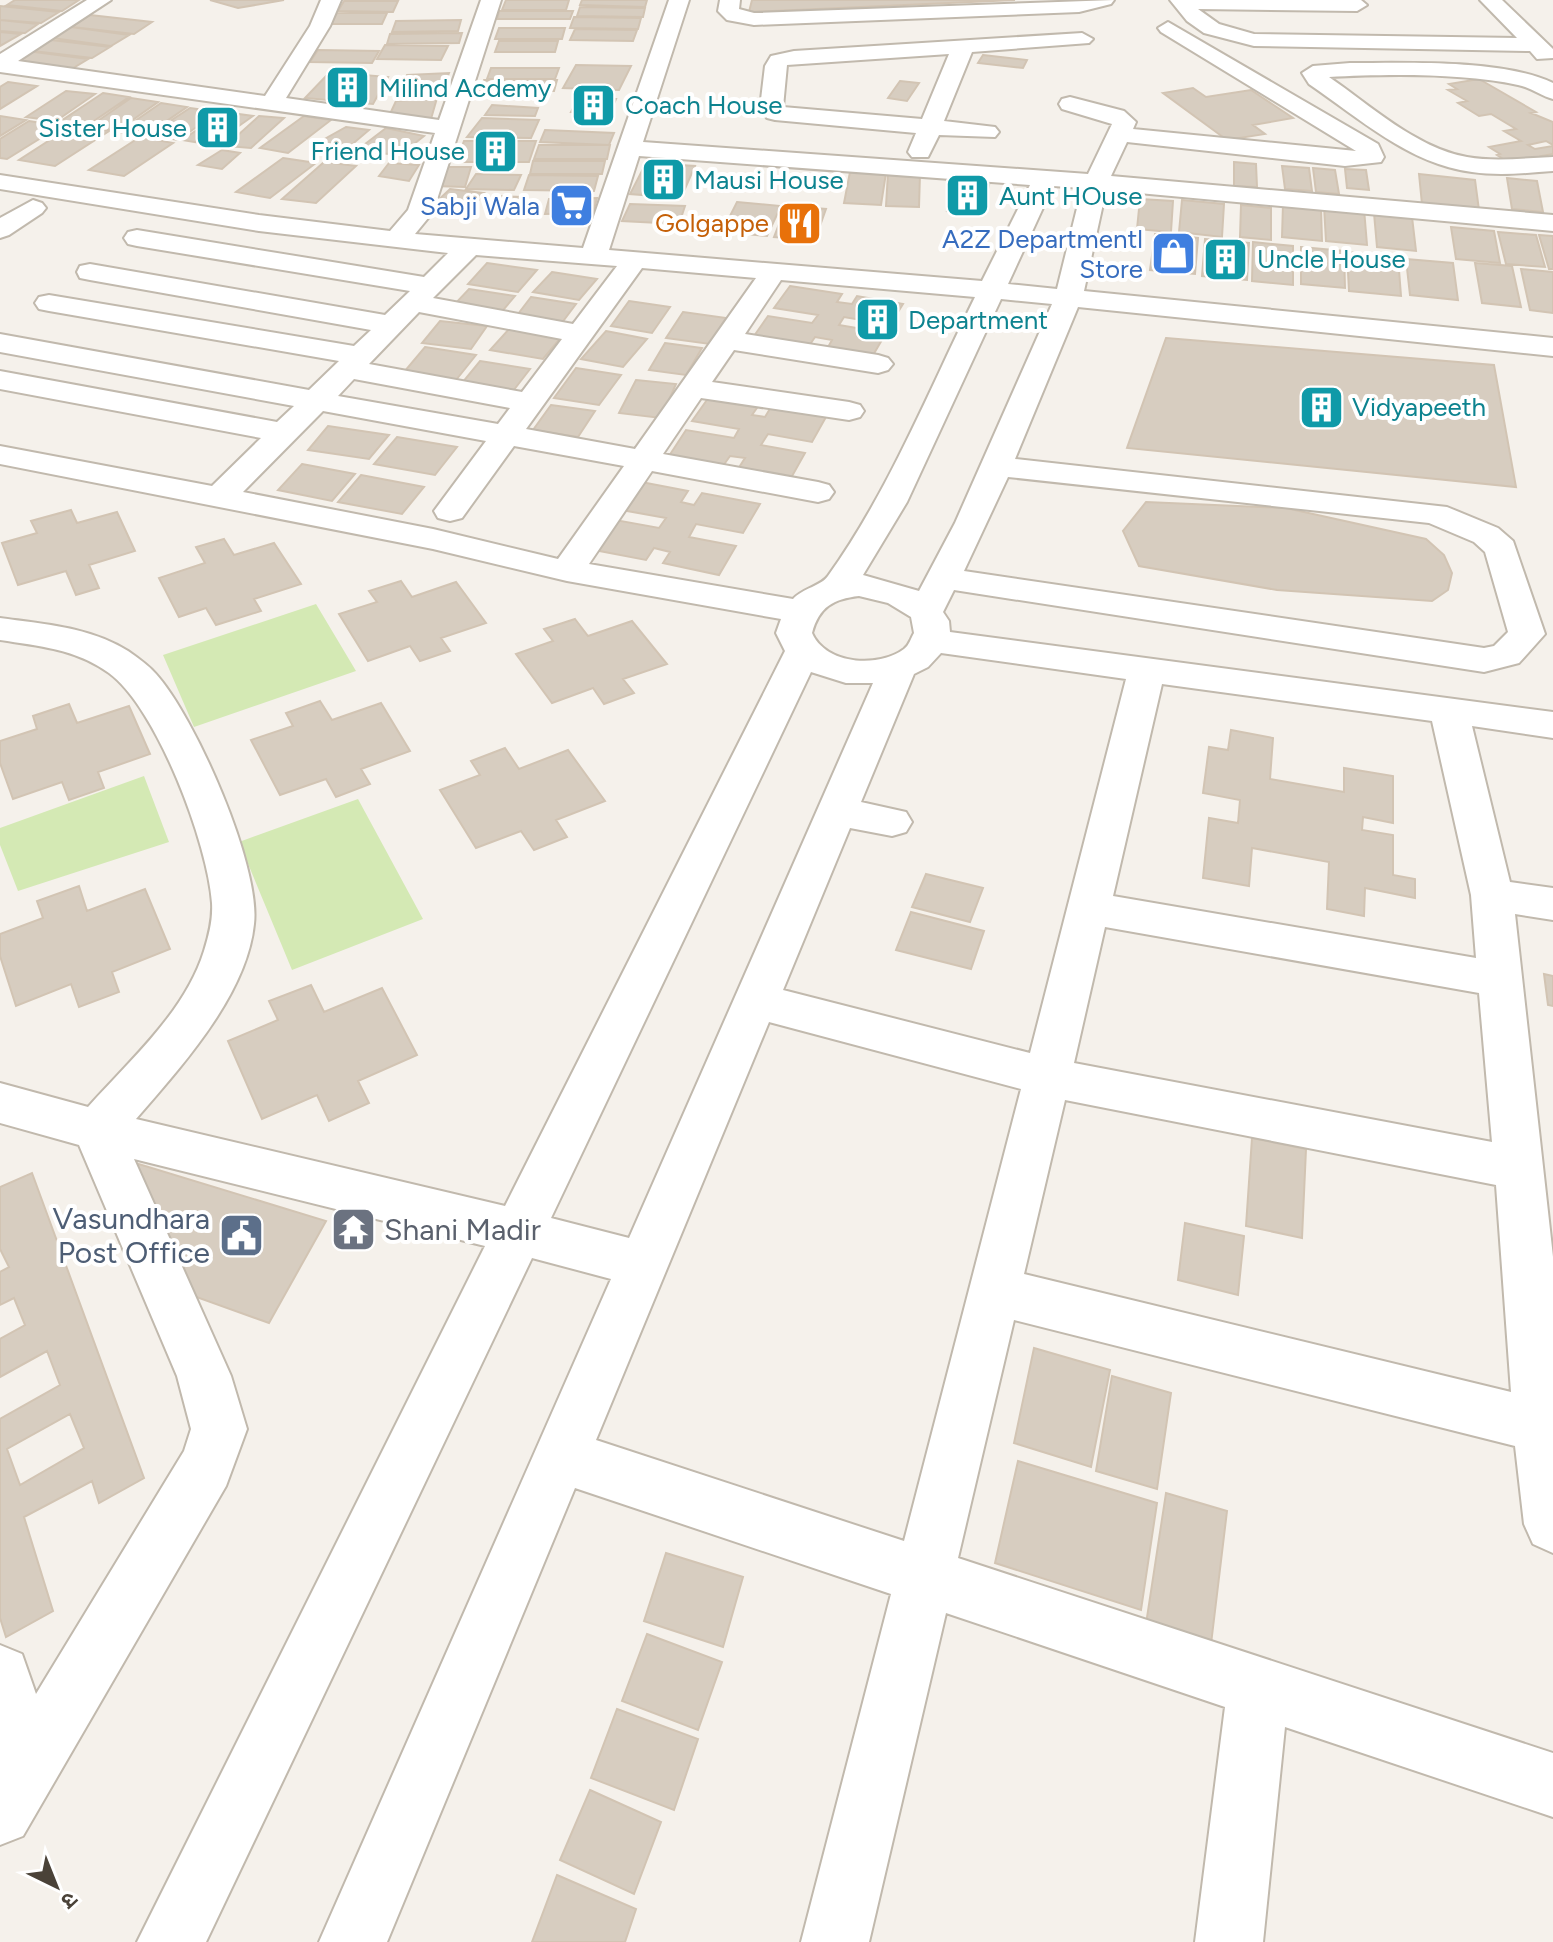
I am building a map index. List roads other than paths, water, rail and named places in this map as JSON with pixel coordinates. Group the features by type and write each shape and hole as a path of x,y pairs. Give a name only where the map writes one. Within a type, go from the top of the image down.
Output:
{"street":[{"path":"0,64 101,0"},
{"path":"272,103 320,26 331,0"},
{"path":"402,232 420,212 491,0"},
{"path":"596,248 679,0"},
{"path":"730,0 728,11 734,16 754,19 1079,6 1104,0"},
{"path":"1490,0 1544,42"},
{"path":"1517,0 1553,61"},
{"path":"1180,2 1202,23 1239,38 1544,42"},
{"path":"1180,2 1356,2 1380,40"},
{"path":"1118,134 1360,160 1372,157 1370,149 1168,28"},
{"path":"987,132 775,113 771,108 776,66 779,61 794,57 1082,39"},
{"path":"913,169 930,127 942,77 963,47"},
{"path":"0,64 448,128"},
{"path":"776,66 887,73"},
{"path":"1553,92 1532,81 1501,76 1340,69 1313,73 1317,79 1422,147 1450,161 1504,165 1553,164"},
{"path":"353,1942 837,811 942,578 972,523 1069,289 1096,182 1123,119 1070,104"},
{"path":"628,148 1096,182 1553,223"},
{"path":"0,165 402,232 469,247 596,248 627,271 661,288"},
{"path":"839,587 891,502 1045,178"},
{"path":"0,182 259,223 402,232 1553,329"},
{"path":"0,230 33,208"},
{"path":"0,342 145,232 581,334"},
{"path":"230,486 469,247"},
{"path":"627,271 774,271 995,283"},
{"path":"450,511 627,271"},
{"path":"567,571 727,340 740,300 774,271"},
{"path":"90,272 392,325"},
{"path":"1069,289 1553,347"},
{"path":"49,303 354,362 531,403"},
{"path":"727,340 878,364"},
{"path":"0,342 818,492"},
{"path":"0,380 284,433"},
{"path":"693,388 849,411"},
{"path":"0,428 801,631 828,666 855,672 887,671 917,639 913,600 898,592 859,585 839,587 818,595 801,631 519,1230 171,1942"},
{"path":"0,455 230,486"},
{"path":"942,578 1484,660 1506,655 1527,634 1501,548 1486,535 1435,514 996,466"},
{"path":"0,629 81,641 108,655 145,685 173,730 227,864 234,923 219,967 194,1014 97,1130"},
{"path":"917,639 1553,725"},
{"path":"835,1942 1147,670"},
{"path":"1449,711 1492,895 1517,1168 1542,1295 1540,1426 1553,1524"},
{"path":"837,811 892,822"},
{"path":"1492,895 1553,904"},
{"path":"1088,908 1502,980"},
{"path":"756,1001 1047,1077 1517,1168"},
{"path":"0,1103 97,1130 519,1230 643,1265"},
{"path":"13,1791 206,1466 219,1429 204,1376 97,1130"},
{"path":"995,1291 1540,1426"},
{"path":"561,1456 1553,1785"},
{"path":"0,1676 13,1791"},
{"path":"1229,1942 1258,1689"}],"place":[{"name":"Milind Acdemy","path":"348,88"},
{"name":"Coach House","path":"594,105"},
{"name":"Sister House","path":"218,128"},
{"name":"Friend House","path":"496,151"},
{"name":"Mausi House","path":"663,180"},
{"name":"Aunt HOuse","path":"968,196"},
{"name":"Sabji Wala","path":"571,206"},
{"name":"Golgappe","path":"800,223"},
{"name":"A2Z Departmentl Store","path":"1174,254"},
{"name":"Uncle House","path":"1226,259"},
{"name":"Department","path":"877,320"},
{"name":"Vidyapeeth","path":"1321,407"},
{"name":"Shani Madir","path":"353,1229"},
{"name":"Vasundhara Post Office","path":"241,1235"}]}
